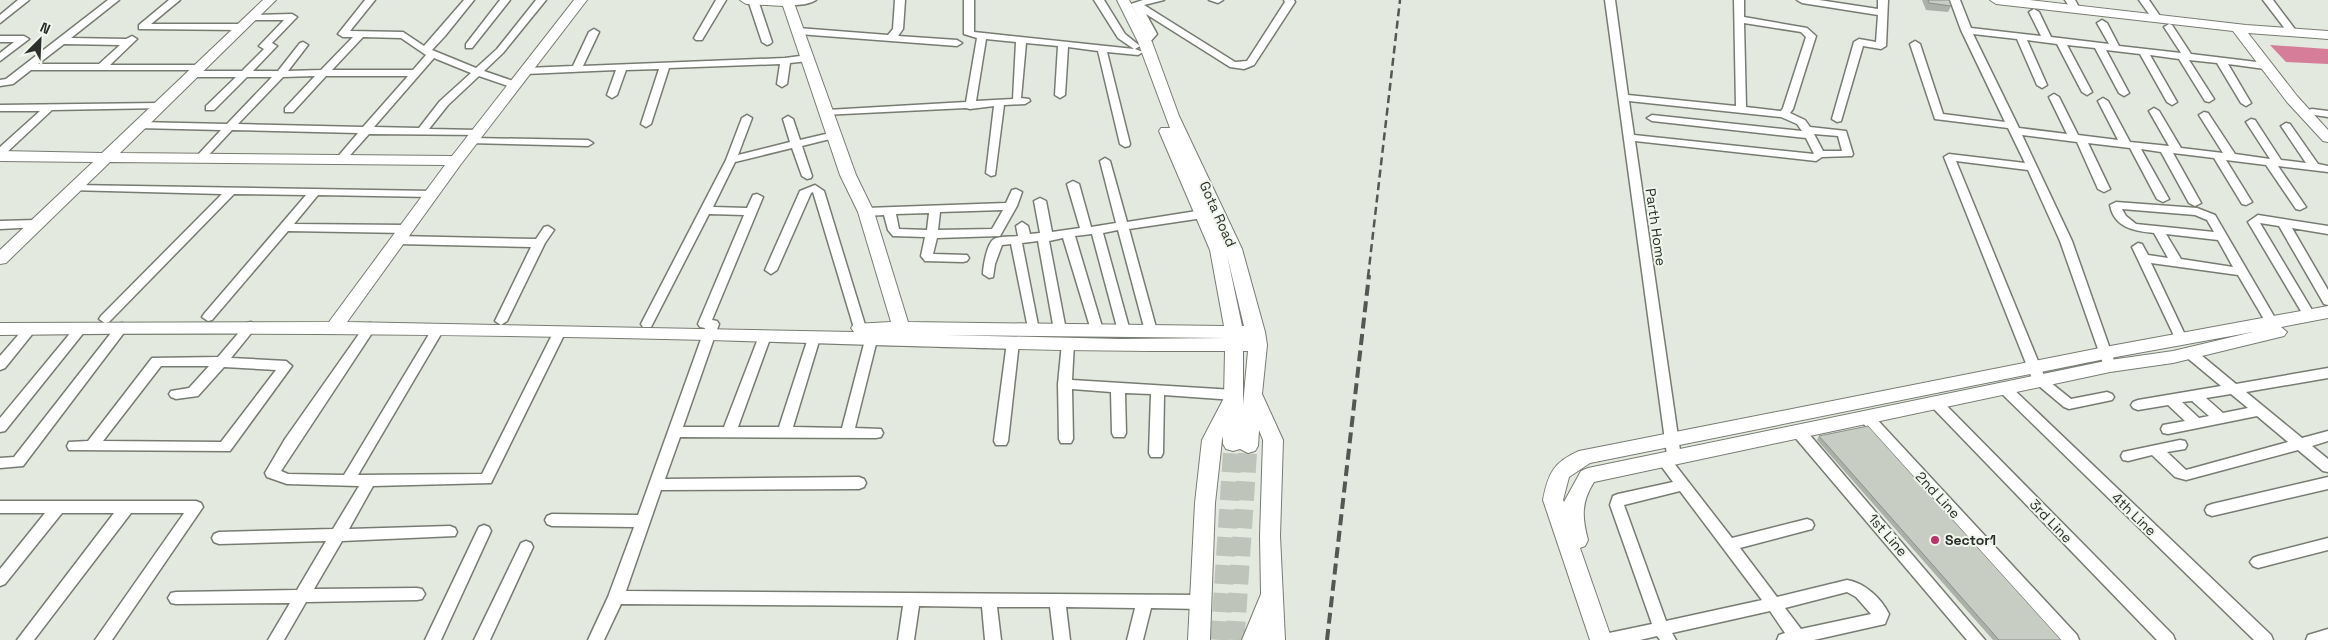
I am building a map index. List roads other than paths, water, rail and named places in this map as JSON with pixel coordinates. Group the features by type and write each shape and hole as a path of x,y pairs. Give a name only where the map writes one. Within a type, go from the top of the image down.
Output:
{"street":[{"path":"0,20 24,0"},
{"path":"0,83 9,82 114,0"},
{"path":"101,68 130,42 142,27 175,0"},
{"path":"0,258 270,0"},
{"path":"370,0 344,34 403,35 410,42 429,52 515,85"},
{"path":"340,160 415,73 469,0"},
{"path":"469,46 505,0"},
{"path":"422,131 444,102 500,51 541,0"},
{"path":"337,323 456,161 581,0"},
{"path":"699,38 721,0"},
{"path":"746,0 788,2 811,0"},
{"path":"754,0 767,42"},
{"path":"892,38 898,29 900,0"},
{"path":"969,0 969,34 1102,48 1139,47 1152,34 1134,2"},
{"path":"1098,0 1121,36 1139,47"},
{"path":"1110,0 1132,28"},
{"path":"1122,0 1139,47"},
{"path":"1134,2 1159,0"},
{"path":"1134,2 1232,65 1244,66 1251,63 1290,2 1289,0"},
{"name":"Parth Home","path":"1610,0 1670,452"},
{"path":"1739,0 1741,110"},
{"path":"1802,0 1851,4 1883,13"},
{"path":"1837,119 1859,42 1881,46 1884,0"},
{"path":"1955,0 1966,30 2015,129 2066,241 2107,360"},
{"path":"1996,0 2029,5 2072,5 2157,19 2328,35"},
{"path":"2144,0 2157,19"},
{"path":"2268,0 2292,32"},
{"path":"788,2 848,175 866,212 901,334"},
{"path":"2029,5 2048,40"},
{"path":"142,27 247,22 292,17 264,46 272,46 210,108"},
{"path":"1740,19 1804,30 1811,36 1788,109 1783,114"},
{"path":"2102,23 2116,48"},
{"path":"2169,27 2209,99"},
{"path":"2241,28 2265,66 2312,123 2328,138"},
{"path":"2241,28 2312,112 2328,128"},
{"path":"1966,30 2265,66"},
{"path":"798,31 957,43"},
{"path":"576,70 594,32"},
{"path":"289,110 361,34"},
{"path":"970,106 982,36"},
{"path":"2020,36 2042,84"},
{"path":"0,39 24,38 0,58"},
{"path":"826,112 970,106 1021,99 1021,40"},
{"path":"60,41 130,42"},
{"path":"2061,42 2087,92"},
{"path":"1060,95 1063,44"},
{"path":"1915,44 1939,117 2077,139 2328,169"},
{"path":"200,158 281,74 303,45"},
{"path":"2099,46 2124,93"},
{"name":"Gota Road","path":"1139,47 1165,128 1218,250 1244,395"},
{"name":"Gota Road","path":"1139,47 1234,249 1257,338 1244,395"},
{"path":"1102,48 1125,144"},
{"path":"2143,51 2172,102"},
{"path":"526,71 784,61 808,58"},
{"path":"782,84 784,61"},
{"path":"2221,61 2246,103"},
{"path":"646,124 665,66"},
{"path":"28,67 246,74 415,73"},
{"path":"612,95 622,68"},
{"path":"1623,96 1783,114 1801,122 1819,154"},
{"path":"2054,97 2104,189"},
{"path":"2103,101 2163,199"},
{"path":"991,173 999,103"},
{"path":"0,108 159,106"},
{"path":"1699,106 1703,124"},
{"path":"0,154 49,108"},
{"path":"2154,111 2177,151"},
{"path":"2312,112 2328,114"},
{"path":"2204,115 2231,157"},
{"path":"647,324 731,160 747,118"},
{"path":"1628,136 1816,158 1819,154 1846,156 1848,154 1842,135 1838,132 1808,133 1652,118"},
{"path":"788,119 807,176"},
{"path":"2251,122 2300,207"},
{"path":"138,125 422,131 475,137 588,143"},
{"path":"2286,126 2314,167"},
{"path":"731,160 834,135"},
{"path":"2165,149 2195,203"},
{"path":"0,154 456,161"},
{"path":"2218,156 2246,202"},
{"path":"2033,167 1949,157 2037,374 2069,404 2107,397"},
{"path":"1105,161 1151,331"},
{"path":"1073,184 1092,231 1124,331"},
{"path":"73,188 432,194"},
{"path":"771,270 806,191 815,188 818,190 866,334 847,433"},
{"path":"105,319 232,190"},
{"path":"208,317 315,192"},
{"path":"889,211 894,230 897,233 996,233 1011,206 1016,192"},
{"path":"596,640 616,597 675,432 709,328 757,197"},
{"path":"1040,202 1064,337 1066,439"},
{"path":"2222,237 2134,226 2126,223 2116,209 2116,205 2132,205 2206,214 2211,218 2222,237 2242,272 2274,327"},
{"path":"866,212 1011,206"},
{"path":"935,208 927,256 929,258 962,258"},
{"path":"705,210 750,212"},
{"path":"989,274 989,264 996,242 1045,238 1203,214"},
{"path":"2309,315 2254,222 2258,219 2328,230"},
{"path":"2283,223 2328,301"},
{"path":"0,226 36,224"},
{"path":"1022,226 1020,240 1033,330"},
{"path":"286,227 539,244"},
{"path":"501,321 539,244 548,230"},
{"path":"2158,230 2177,263"},
{"path":"1068,234 1097,330"},
{"path":"2242,272 2177,263 2141,253 2185,346 2328,467"},
{"path":"1670,452 1683,485 1774,604 1791,639 1879,619 1881,614 1860,590 1853,586 1847,586 1774,604 1665,634 1609,640 1571,514 1576,493 1588,476 1670,452 2037,374 2185,346 2274,327 2309,315 2328,312"},
{"path":"0,320 208,317 337,323 370,327 438,329 560,331 709,328 765,336 814,338 866,334"},
{"path":"0,329 501,321 647,324 866,334 1033,330 1064,337 1097,330 1151,331 1234,339"},
{"path":"2274,327 2328,324"},
{"path":"176,394 192,393 251,326"},
{"path":"0,463 18,462 122,327"},
{"path":"370,327 290,443 272,473 287,479 348,482 486,479 560,331"},
{"path":"0,427 81,328"},
{"path":"0,365 30,329"},
{"path":"348,482 438,329"},
{"path":"901,334 1013,342 1064,337 1257,338"},
{"path":"729,432 765,336"},
{"path":"784,433 814,338"},
{"path":"1001,441 1013,342"},
{"path":"74,446 225,447 286,366 157,361 92,446"},
{"path":"2138,406 2328,373"},
{"path":"1600,640 1553,500 1555,483 1565,465 1586,456 1670,452 1798,431 2004,388 2037,374"},
{"path":"1065,384 1244,395"},
{"path":"1118,386 1119,433"},
{"name":"4th Line","path":"2004,388 2264,640"},
{"path":"1156,453 1158,389"},
{"path":"1240,445 1244,395"},
{"path":"1244,395 1273,440 1270,536 1274,640"},
{"path":"1199,640 1205,503 1212,440 1244,395"},
{"path":"2195,396 2221,419"},
{"path":"2171,400 2196,423"},
{"name":"3rd Line","path":"1936,403 2166,640"},
{"path":"2168,429 2260,410"},
{"name":"2nd Line","path":"1866,417 2071,640"},
{"name":"1st Line","path":"1798,431 1977,640"},
{"path":"675,432 876,433"},
{"path":"2156,450 2180,473 2186,475 2328,436"},
{"path":"2128,456 2180,446"},
{"path":"276,640 369,481"},
{"path":"656,485 859,483"},
{"path":"2212,510 2328,483"},
{"path":"1665,634 1618,505 1618,500 1683,485"},
{"path":"0,507 196,507 103,640"},
{"path":"0,580 58,507"},
{"path":"25,640 127,507"},
{"path":"552,520 643,521"},
{"path":"1728,545 1807,525"},
{"path":"433,640 484,531"},
{"path":"219,538 450,532"},
{"path":"2258,562 2328,544"},
{"path":"482,640 526,547"},
{"path":"176,598 417,594"},
{"path":"1253,640 1272,594"},
{"path":"616,597 1200,602"},
{"path":"906,640 912,600"},
{"path":"989,600 993,640"},
{"path":"1058,601 1062,640"},
{"path":"1135,640 1145,601"},
{"path":"2314,640 2328,636"}],"tunnel":[{"path":"1220,640 1233,444"},
{"path":"1235,640 1248,446"}],"railway":[{"path":"1368,277 1400,0"},
{"path":"1327,640 1369,275"}],"place":[{"name":"Sector1","path":"1935,540"}]}
